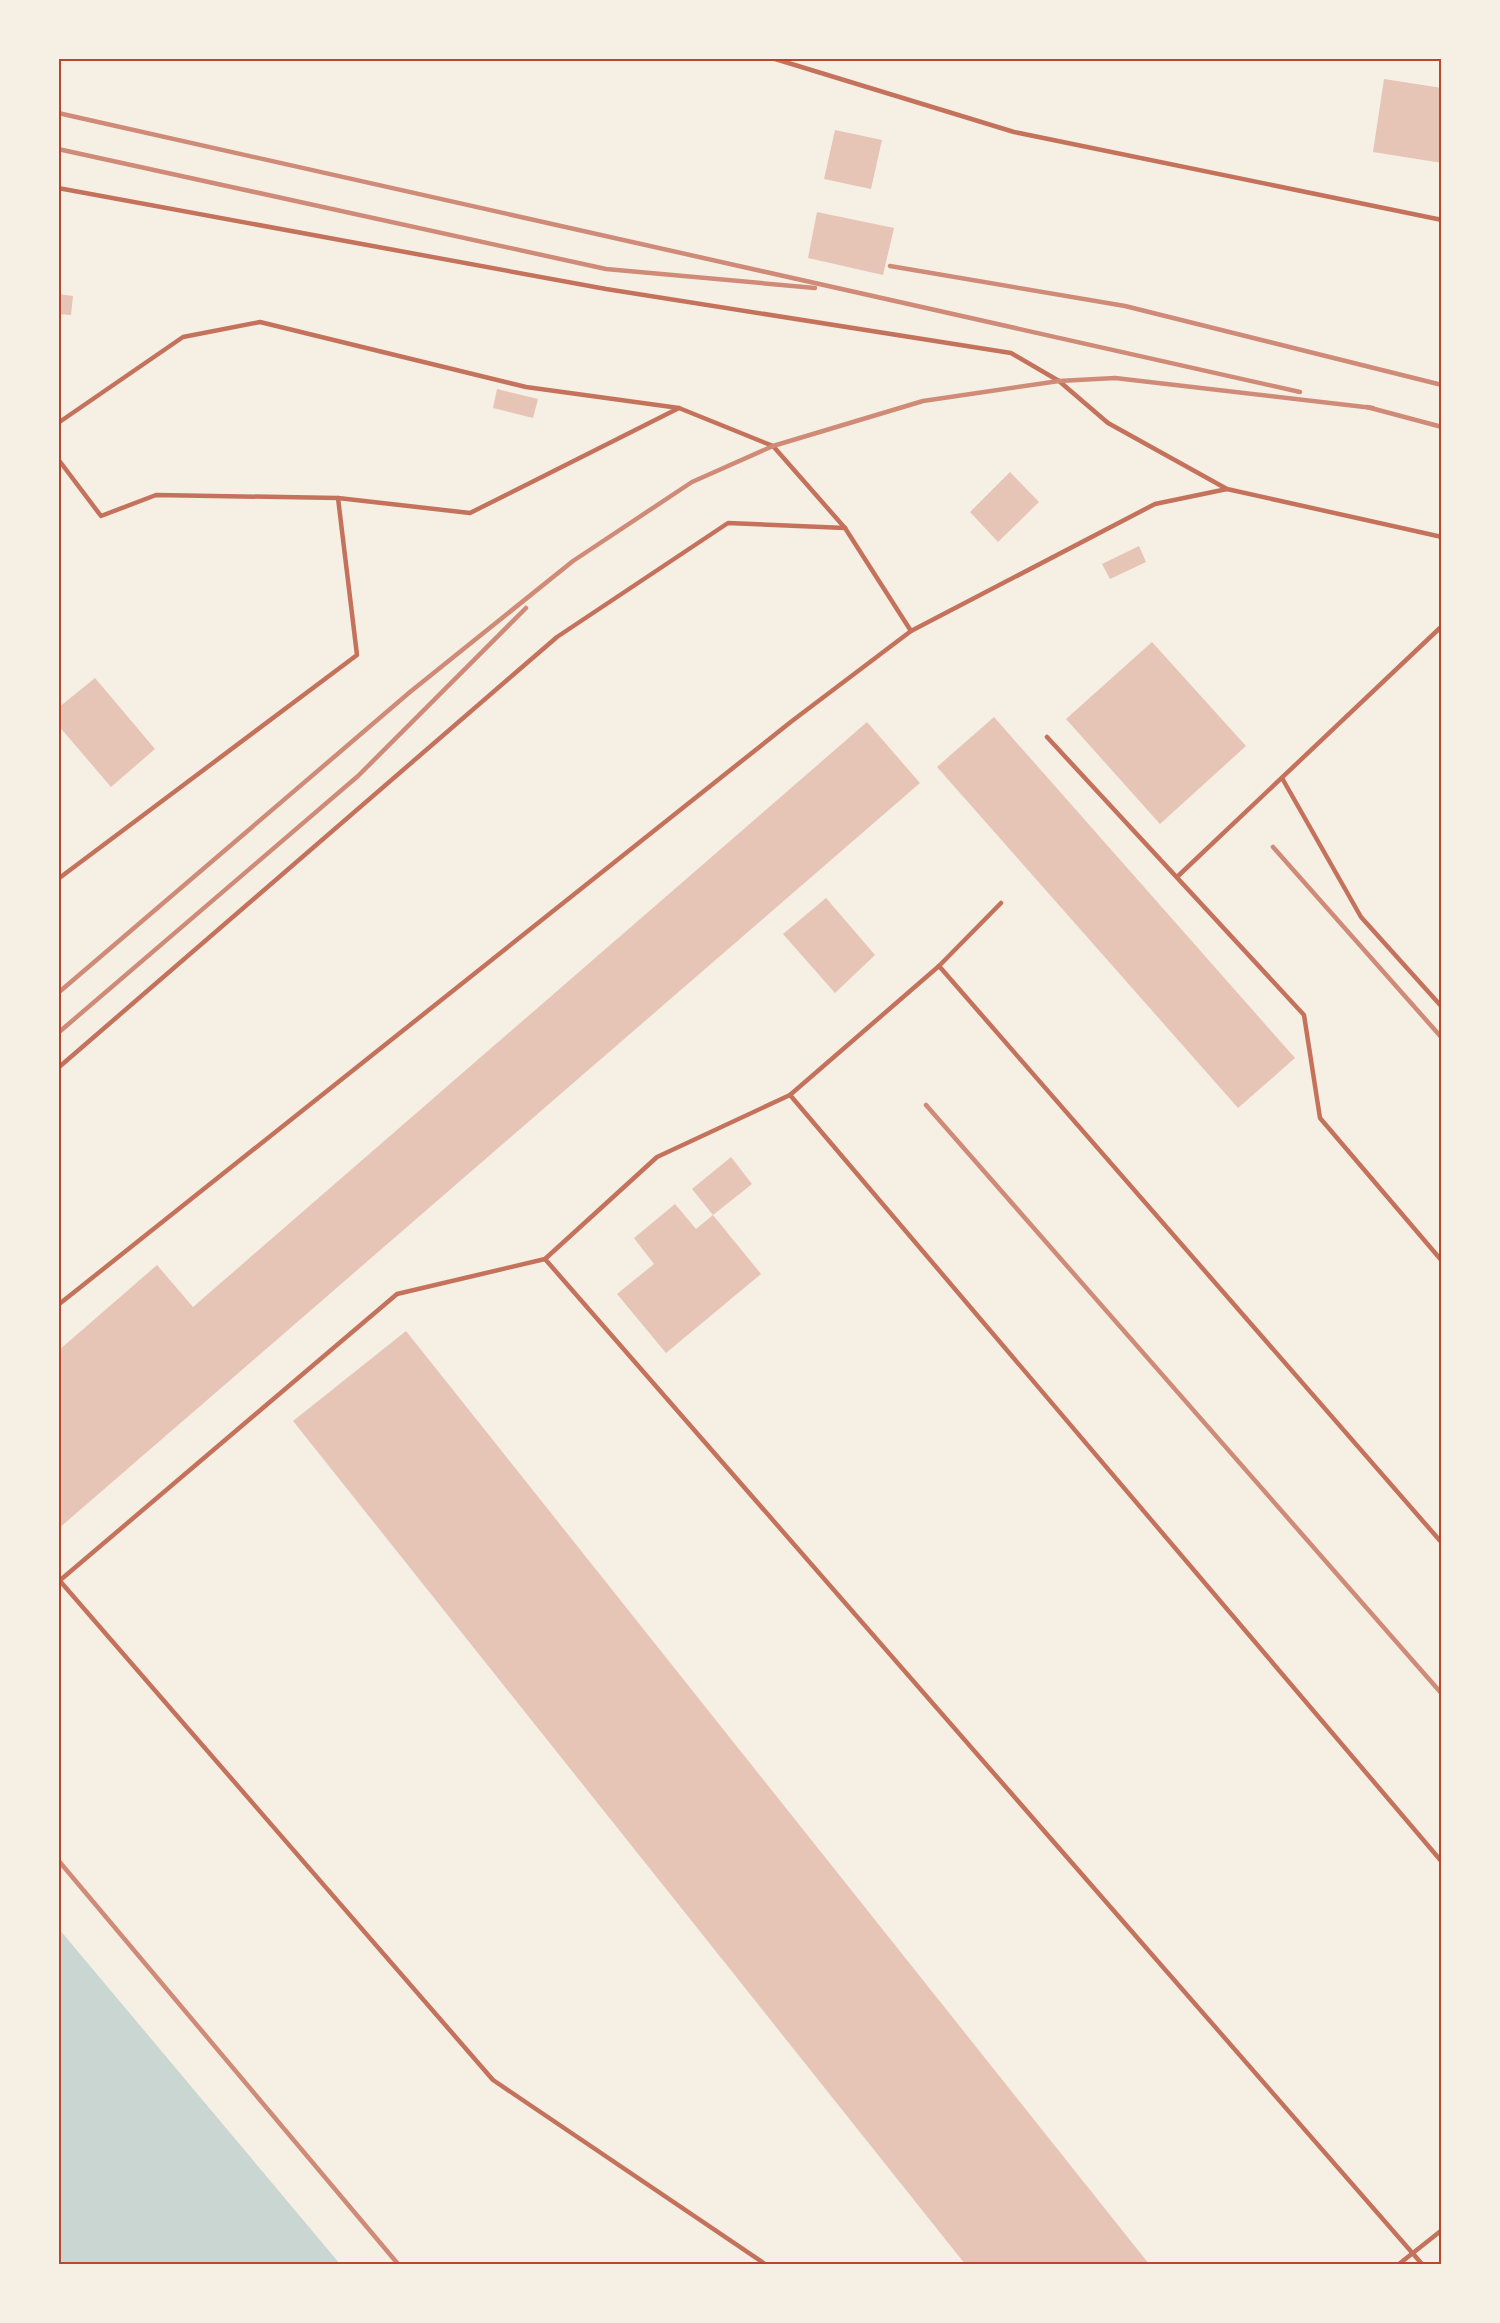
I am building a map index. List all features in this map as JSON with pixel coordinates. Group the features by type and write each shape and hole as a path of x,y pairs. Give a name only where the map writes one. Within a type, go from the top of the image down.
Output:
{"lane":[{"path":"772,58 1014,132 1442,220"},
{"path":"58,188 606,289 1011,353 1059,381 1108,423 1227,489 1442,537"},
{"path":"58,423 183,337 260,322 526,387 679,408 773,446 845,528 911,631"},
{"path":"58,459 101,516 156,495 338,498 470,513 679,408"},
{"path":"58,1305 792,721 911,631 1155,504 1227,489"},
{"path":"58,879 357,655 338,498"},
{"path":"58,1068 557,638 728,523 845,528"},
{"path":"1177,877 1442,626"},
{"path":"1047,737 1304,1015 1320,1118 1442,1260"},
{"path":"1282,778 1361,917 1442,1007"},
{"path":"765,2265 493,2080 59,1582 397,1294 545,1259 657,1157 790,1095 939,966 1000,903"},
{"path":"939,966 1442,1543"},
{"path":"790,1095 1442,1862"},
{"path":"545,1259 1422,2265"},
{"path":"1400,2265 1442,2230"}],"shaded area":[{"path":"59,1929 340,2264 59,2264"}],"building":[{"path":"1384,79 1442,88 1442,163 1373,152"},
{"path":"835,130 882,140 871,189 824,179"},
{"path":"817,212 894,228 883,275 808,258"},
{"path":"58,294 73,296 71,315 58,314"},
{"path":"497,389 538,399 533,418 493,408"},
{"path":"1010,472 1039,502 998,542 970,512"},
{"path":"1139,546 1146,562 1110,579 1102,564"},
{"path":"1152,642 1246,746 1160,824 1066,719"},
{"path":"95,678 155,749 111,787 58,725 58,708"},
{"path":"994,717 1295,1058 1238,1108 937,767"},
{"path":"867,722 920,783 58,1529 58,1351 157,1265 193,1307"},
{"path":"826,898 875,955 835,993 783,934"},
{"path":"731,1157 752,1184 713,1215 692,1189"},
{"path":"675,1204 696,1229 713,1215 761,1274 666,1353 617,1294 654,1264 634,1238"},
{"path":"406,1331 1149,2264 965,2264 293,1421"}],"railway":[{"path":"58,113 1300,392"},
{"path":"58,149 606,269 815,288"},
{"path":"890,266 1125,306 1442,385"},
{"path":"58,993 410,692 573,561 692,482 773,446 923,401 1059,381 1115,378 1373,408"},
{"path":"1367,407 1442,427"},
{"path":"58,1033 358,776 526,608"},
{"path":"1273,847 1442,1038"},
{"path":"926,1105 1442,1694"},
{"path":"58,1860 398,2264"}]}
